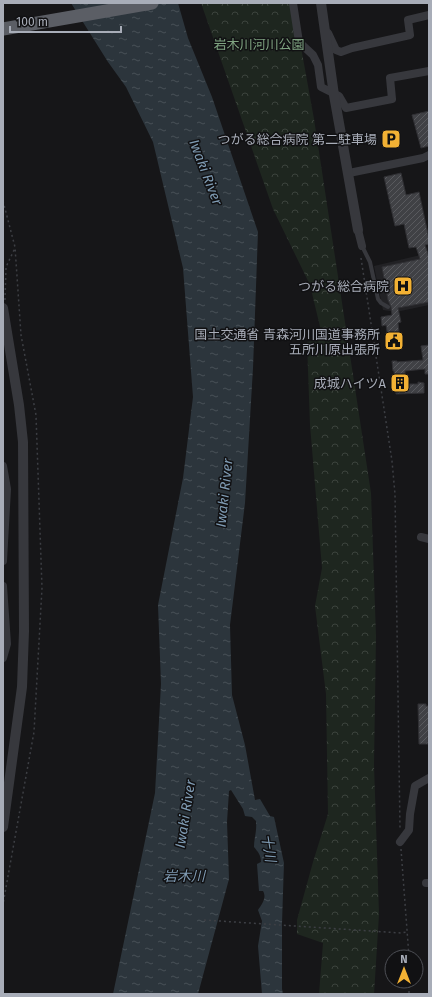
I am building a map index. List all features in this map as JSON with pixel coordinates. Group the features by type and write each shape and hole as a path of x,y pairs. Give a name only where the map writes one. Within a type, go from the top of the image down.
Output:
{"highway":[{"path":"3,29 152,3"}],"street":[{"path":"293,3 299,42 313,55 318,65 321,87 334,95 339,96 346,108 392,99 390,78 429,71"},
{"path":"322,3 334,95 362,246"},
{"path":"325,33 328,33 336,50 341,52 352,48 410,35 408,20 429,15"},
{"path":"349,173 423,158 429,155"},
{"path":"3,827 22,687 24,631 23,442 19,405 4,311"},
{"path":"3,466 6,488 3,561"},
{"path":"3,586 7,644 3,658"},
{"path":"400,842 409,830 415,786 429,778"}],"lane":[{"path":"362,246 370,262 378,299 381,304 388,307"}],"path":[{"path":"362,246 362,271 392,461 395,494 400,842 408,949"},
{"path":"4,311 6,266 15,248"},
{"path":"204,920 401,933 407,932"}],"shaded area":[{"name":"つがる総合病院","path":"429,253 429,305 396,312 383,310 374,266"}],"green space":[{"name":"岩木川河川公園","path":"201,3 293,3 314,119 371,493 376,636 374,765 379,914 374,994 319,994 323,943 297,934 297,920 328,814 326,694 315,606 322,568 310,425 307,342 323,339 310,285 273,209"}],"water":[{"name":"岩木川","path":"71,3 178,3 188,38 212,97 258,232 253,368 245,503 230,625 232,695 245,745 255,800 260,799 270,816 274,817 284,863 282,923 283,994 262,994 258,946 262,921 258,910 264,901 264,894 263,891 259,891 257,864 261,862 261,860 254,847 256,821 252,817 245,816 243,809 231,790 229,791 227,822 229,879 198,994 113,994 155,793 161,684 158,605 183,478 193,397 183,268 153,142 126,87 108,62"}],"building":[{"path":"429,111 429,146 421,148 412,115"},
{"path":"401,173 406,195 419,192 429,239 429,244 425,245 429,257 429,302 398,308 401,322 398,323 401,349 390,350 386,325 382,326 381,317 392,315 382,267 420,259 416,247 409,248 404,224 395,226 384,177"},
{"path":"429,345 429,374 425,374 425,369 405,371 405,384 418,384 418,382 424,383 424,393 396,394 392,361 423,360 421,346"},
{"path":"418,704 426,704 429,708 428,744 419,744"}],"place":[{"name":"つがる総合病院 第二駐車場","path":"391,139"},
{"name":"つがる総合病院","path":"403,286"},
{"name":"国土交通省 青森河川国道事務所 五所川原出張所","path":"394,341"},
{"name":"成城ハイツA","path":"400,383"}],"water label":[{"name":"Iwaki River","path":"206,172"},
{"name":"Iwaki River","path":"224,493"},
{"name":"Iwaki River","path":"185,814"},
{"name":"十川","path":"269,848"}]}
